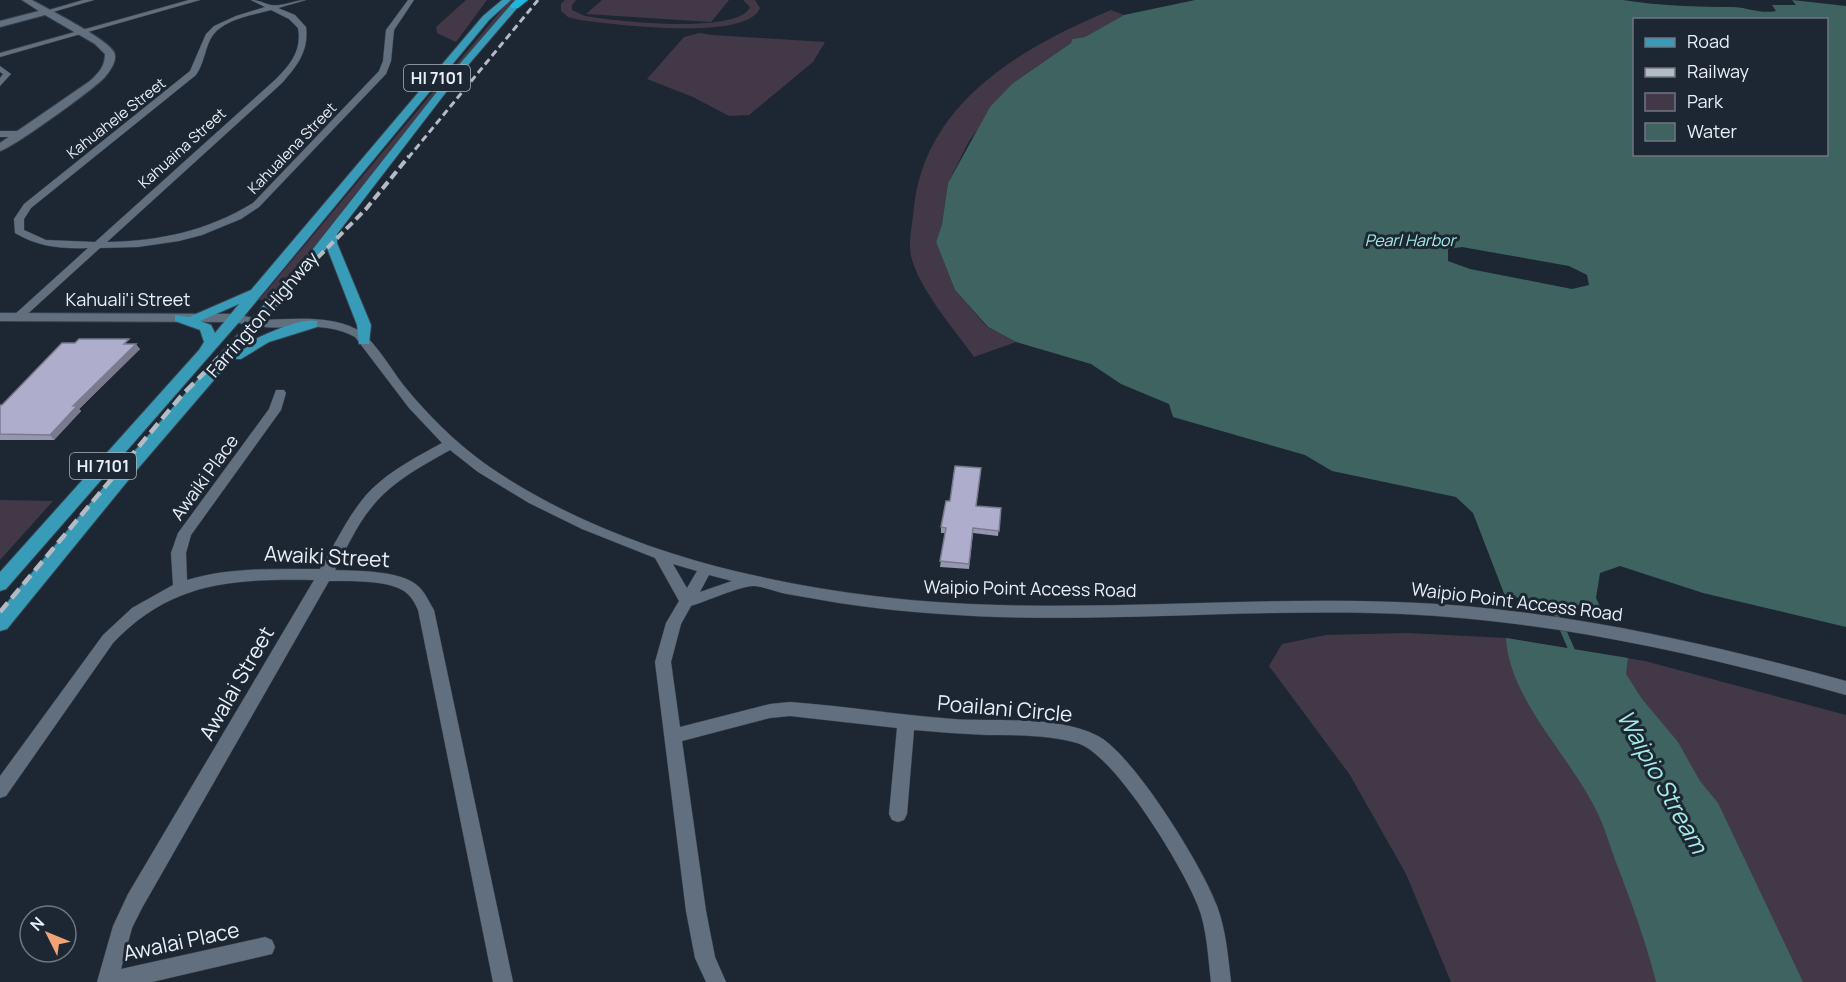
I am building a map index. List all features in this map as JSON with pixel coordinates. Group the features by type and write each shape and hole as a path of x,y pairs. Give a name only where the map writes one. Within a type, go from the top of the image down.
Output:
{"main road":[{"path":"486,18 502,0"},
{"name":"Farrington Highway","path":"0,584 235,318 486,18 516,1"},
{"name":"Farrington Highway","path":"0,624 208,376 313,257 454,76 516,1"},
{"path":"331,232 332,243 364,325 364,341"},
{"path":"188,318 258,290"},
{"path":"188,318 206,328 211,337 206,349"},
{"path":"208,376 259,341 312,324"}],"street":[{"path":"0,148 93,83 108,66 110,53 105,47 26,0"},
{"path":"0,24 91,0"},
{"path":"0,55 197,0"},
{"name":"Kahuaina Street","path":"18,317 279,81 295,62 304,44 302,27 292,17 254,0"},
{"name":"Kahuahele Street","path":"97,245 63,245 34,240 19,231 20,219 35,199 185,80 204,57 208,40 215,29 231,21 303,0"},
{"name":"Kahualena Street","path":"97,245 133,246 176,240 228,222 256,205 383,72 387,61 390,30 411,0"},
{"path":"0,68 7,74 0,84"},
{"path":"0,134 20,134"},
{"name":"Kahuali'i Street","path":"0,317 259,320"},
{"name":"Waipio Point Access Road","path":"259,320 333,317 350,325 411,404 450,444 488,472 527,496 613,537 661,555 752,580 846,598 999,611 1307,607 1402,608 1494,615 1602,628 1722,655 1846,688"},
{"path":"259,320 352,330"},
{"name":"Awaiki Place","path":"181,588 177,559 179,544 274,410 280,393"},
{"name":"Awalai Street","path":"107,982 123,927 135,901 373,495 401,473 450,444"},
{"path":"661,555 687,602"},
{"path":"706,568 674,623 663,662 696,911 705,958 716,982"},
{"name":"Awaiki Street","path":"0,790 121,625 139,610 181,588 219,577 238,575 324,576 393,580 414,590 426,610 502,982"},
{"path":"687,602 752,580"},
{"name":"Poailani Circle","path":"673,736 770,711 790,709 1061,733 1091,740 1104,748 1125,770 1206,903 1215,927 1221,982"},
{"path":"898,814 906,721"},
{"name":"Awalai Place","path":"107,982 265,947"}],"green space":[{"path":"466,0 487,0 456,42 437,33 436,27"},
{"path":"510,0 515,0 350,201 309,256 269,301 259,300"},
{"path":"565,0 576,0 572,5 572,10 585,16 646,23 723,21 741,16 750,7 743,0 755,0 760,8 750,18 731,25 706,28 647,27 568,17 561,11 561,4"},
{"path":"602,0 729,0 711,22 586,14"},
{"path":"1111,10 1124,15 1085,37 1072,39 1071,43 1013,83 969,141 948,183 942,224 936,242 955,290 987,327 1016,342 974,357 929,295 915,269 911,256 910,237 922,169 937,136 958,108 984,83 1045,41"},
{"path":"699,33 825,42 813,62 749,115 729,116 693,97 647,79 684,37"},
{"path":"0,500 53,501 0,560"},
{"path":"1407,633 1506,638 1645,661 1846,715 1846,982 1451,982 1406,874 1350,775 1269,666 1282,644 1326,635"}],"water":[{"name":"Pearl Harbor","path":"1195,0 1623,0 1679,6 1734,7 1765,12 1776,11 1772,5 1796,5 1792,0 1846,6 1846,627 1703,593 1620,566 1600,573 1596,598 1601,608 1505,596 1473,513 1456,497 1332,471 1305,455 1173,417 1169,404 1121,384 1091,364 1016,342 988,327 955,290 936,242 942,224 948,183 990,107 1013,83 1071,43 1072,39 1085,37 1124,15"},
{"path":"1506,638 1628,658 1626,674 1642,699 1678,742 1700,781 1718,803 1803,982 1656,982 1648,952 1605,830 1585,790 1529,705 1510,661"}],"pier":[{"path":"1462,247 1569,266 1587,275 1589,285 1572,289 1470,269 1448,261 1448,249"}],"building":[{"path":"79,339 129,339 124,344 136,344 73,406 77,406 50,435 0,434 0,405 62,343 75,343"},
{"path":"955,466 981,468 976,506 1001,508 999,531 973,528 969,564 940,561 946,528 941,527 946,501 950,501"}],"waterway":[{"name":"Waipio Stream","path":"1550,601 1564,632"},
{"name":"Waipio Stream","path":"1563,630 1573,653"}],"railway":[{"path":"408,158 538,0"},
{"path":"213,363 366,209 409,156"},
{"path":"0,612 182,395 215,362"}]}
